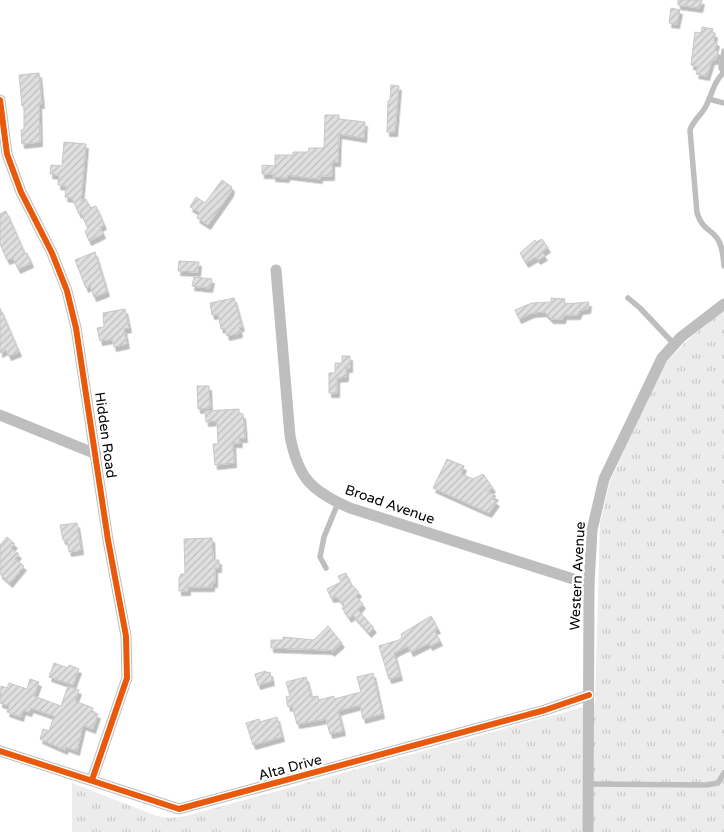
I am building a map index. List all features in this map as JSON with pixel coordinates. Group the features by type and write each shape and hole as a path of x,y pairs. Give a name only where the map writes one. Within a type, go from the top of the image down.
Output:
{"street":[{"name":"Hidden Road","path":"0,100 7,154 21,192 52,253 67,291 84,367 108,540 126,636 127,678 92,780"},
{"name":"Broad Avenue","path":"276,270 290,436 294,461 307,481 338,503 589,584"},
{"name":"Western Avenue","path":"588,832 589,584 592,530 604,479 662,358 674,344 724,304"},
{"path":"0,415 96,454"},
{"name":"Alta Drive","path":"0,751 179,809 189,808 545,710 589,695"}],"lane":[{"path":"724,51 721,68 724,72 715,82 709,99 690,130 697,213 701,225 718,239 722,249 724,266"},
{"path":"709,99 724,103"},
{"path":"628,298 674,344"},
{"path":"326,568 320,557 324,537 338,503"},
{"path":"588,784 706,785 718,784 724,773"}],"green space":[{"path":"724,310 724,832 72,832 72,783 157,816 170,818 186,816 595,704 600,523 610,482 663,365 689,339"}],"building":[{"path":"678,0 702,0 700,8 678,5"},
{"path":"671,8 680,10 677,24 669,23"},
{"path":"702,27 713,29 712,33 715,33 714,41 717,42 715,50 718,51 716,60 712,60 707,76 696,74 698,67 691,65 695,32 701,33"},
{"path":"39,73 42,104 39,104 40,142 22,144 21,130 24,129 24,106 22,106 19,75"},
{"path":"391,85 399,86 395,132 387,132 388,101 390,100"},
{"path":"325,115 339,115 339,119 365,122 364,138 339,134 338,162 332,162 332,176 320,176 320,179 287,175 287,178 273,177 273,174 262,174 262,165 275,166 275,155 293,155 293,152 308,152 309,148 324,148"},
{"path":"64,142 86,144 81,201 86,199 90,208 96,206 104,225 100,227 103,234 89,241 85,231 88,229 81,213 79,214 72,198 65,197 66,186 58,185 59,175 50,174 51,165 62,166"},
{"path":"222,180 232,187 231,192 208,225 197,218 199,212 190,207 196,197 205,203"},
{"path":"6,211 25,254 27,253 31,263 18,269 13,258 7,260 0,244 0,214"},
{"path":"542,239 548,248 542,252 545,256 538,260 536,257 526,263 520,253 535,240 536,242"},
{"path":"95,252 107,292 94,297 90,286 86,288 75,260"},
{"path":"179,261 199,262 198,272 178,271"},
{"path":"194,277 212,279 210,288 192,286"},
{"path":"234,298 242,327 239,327 240,333 227,336 225,328 221,329 218,314 212,315 210,303"},
{"path":"551,298 565,299 564,304 589,302 588,309 580,310 578,315 564,315 563,319 551,319 544,312 532,313 519,319 515,310 532,303 551,302"},
{"path":"0,308 19,352 9,356 6,350 0,353"},
{"path":"125,309 129,328 124,329 127,344 114,347 112,339 100,341 97,328 104,327 103,313"},
{"path":"342,356 350,356 350,368 346,368 346,377 337,378 337,393 329,393 329,373 335,373 335,363 342,363"},
{"path":"197,386 209,386 210,408 198,409"},
{"path":"239,409 239,414 243,414 245,438 239,438 240,443 233,443 234,463 215,465 213,444 218,444 217,421 206,422 205,411"},
{"path":"447,459 464,466 461,474 473,479 483,474 493,488 487,491 496,496 493,499 497,502 489,513 433,488"},
{"path":"77,523 81,550 69,552 67,540 63,540 60,525"},
{"path":"7,537 15,544 11,548 19,554 15,559 24,566 10,583 0,574 0,545"},
{"path":"212,538 213,560 219,560 219,568 215,568 215,583 212,583 212,587 188,587 188,591 179,591 179,579 181,574 185,574 184,539"},
{"path":"346,573 350,583 359,592 356,596 363,604 358,610 374,628 369,633 353,615 349,618 342,608 344,605 337,597 331,598 327,589 341,582 338,576"},
{"path":"431,616 438,629 434,630 440,641 430,646 429,643 411,652 408,646 394,653 400,676 389,679 379,646 399,640 402,637 401,634"},
{"path":"328,626 342,643 332,652 330,650 271,648 271,640 283,640 283,637 314,640"},
{"path":"54,663 68,668 69,665 79,669 73,685 49,677"},
{"path":"266,671 266,673 270,672 272,681 258,685 255,674"},
{"path":"373,673 382,714 363,719 360,705 338,711 343,731 330,734 326,719 297,724 292,706 288,707 286,697 290,696 286,682 306,677 311,697 318,696 319,700 334,696 334,699 361,692 357,677"},
{"path":"30,679 39,682 34,696 61,706 68,686 79,690 75,701 93,708 92,712 98,714 93,729 83,725 77,751 66,747 65,750 40,739 43,729 49,731 54,716 31,708 29,712 23,710 21,717 7,712 9,706 0,703 1,686 7,688 9,683 27,689"},
{"path":"277,717 282,737 253,745 246,723 259,719 260,722"}],"cycle path":[{"path":"0,100 7,154 21,192 52,253 67,291 76,328 108,540 126,636 127,678 92,780"},
{"path":"0,751 179,809 545,710 589,695"}]}
